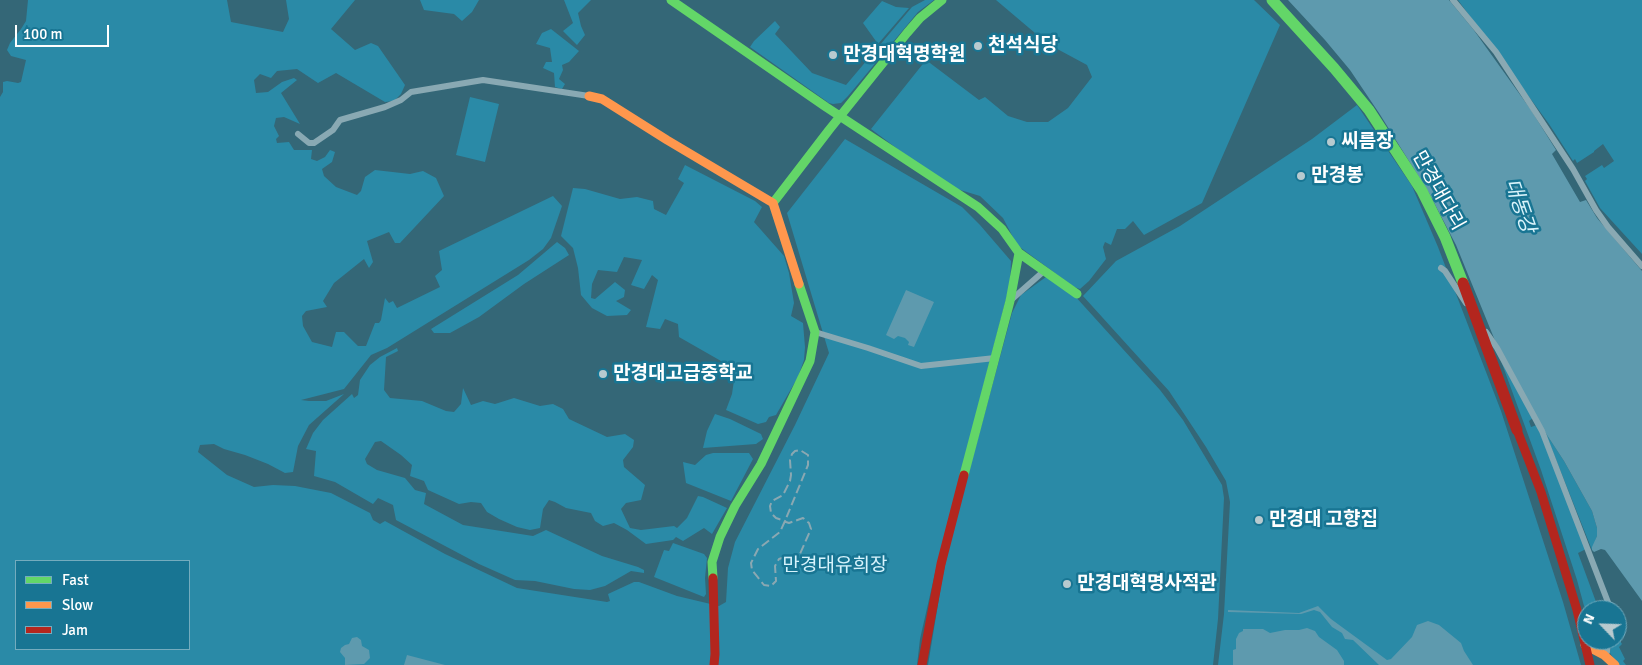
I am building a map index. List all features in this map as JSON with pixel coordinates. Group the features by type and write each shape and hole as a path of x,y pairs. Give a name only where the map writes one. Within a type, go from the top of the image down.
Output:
{"main road":[{"path":"670,0 978,207 1002,229 1019,253 1077,294"},
{"path":"773,203 829,130 920,18 942,0"},
{"name":"만경대다리","path":"1272,0 1334,68 1369,110 1422,191 1445,237 1478,321 1541,492 1577,610"},
{"path":"589,96 602,99 773,203 815,332 810,361 761,464 735,506 720,537 712,562 714,665"},
{"path":"922,665 941,564 1010,301 1019,253"},
{"name":"만경대다리","path":"1586,650 1590,665"},
{"path":"1596,650 1604,654 1615,665"}],"street":[{"path":"1453,0 1496,52 1573,169 1596,210 1642,266"},
{"path":"298,134 310,143 314,143 333,130 340,120 385,107 401,100 411,92 482,80 589,96"},
{"path":"1441,268 1445,271 1497,348 1537,422 1608,600"},
{"path":"1010,301 1044,271"},
{"path":"815,332 921,366 995,358"},
{"path":"1604,654 1607,650"}],"green space":[{"name":"만경대유희장","path":"28,0 227,0 231,22 283,32 289,19 286,0 355,0 331,29 355,50 371,43 378,46 405,85 401,94 394,101 385,102 336,73 318,83 297,69 277,71 271,78 260,74 254,80 256,93 268,92 282,82 294,78 297,80 281,93 300,124 284,117 276,118 274,126 279,136 276,139 277,143 289,142 294,150 312,150 311,159 317,161 325,157 330,150 335,152 332,162 322,169 324,176 336,187 357,195 361,191 365,177 375,170 410,174 423,171 436,178 444,196 400,243 395,243 389,232 367,241 373,262 369,268 364,259 334,283 323,301 327,307 306,311 302,316 303,326 312,342 332,347 336,332 344,332 358,346 366,346 375,323 379,323 381,320 385,298 389,303 393,301 397,308 440,287 435,276 442,270 439,251 553,196 562,206 551,238 543,249 529,260 387,348 371,355 344,389 301,400 326,401 344,394 309,425 298,446 293,472 285,473 268,464 214,444 200,445 198,452 227,475 254,487 273,485 295,486 331,493 370,513 373,520 380,524 385,521 445,554 517,588 607,602 610,601 608,594 634,582 639,582 677,596 719,606 726,602 728,568 735,542 795,425 829,353 787,213 845,139 962,207 1011,261 1010,284 938,560 920,639 917,665 0,665 0,97 3,92 3,82 21,82 26,60 11,56 7,50 26,21"},
{"path":"420,0 479,0 472,12 462,21 454,14 424,10"},
{"path":"564,0 591,0 578,13 585,35 577,45 563,31 573,23"},
{"path":"925,0 934,0 918,12 841,103 829,103 750,47 775,21 780,27 775,34 812,73 846,85 912,7"},
{"path":"996,0 1254,0 1280,25 1202,203 1144,235 1133,221 1125,229 1117,229 1111,245 1105,242 1103,247 1106,259 1089,281 1080,289 1074,287 1017,245 1003,218 980,196 957,189 919,165 871,129 926,60 979,100 985,97 1008,116 1027,122 1048,122 1068,108 1092,77 1087,65 1048,44"},
{"path":"1458,0 1642,0 1642,254 1600,208 1585,181 1587,179 1585,176 1602,165 1604,168 1614,161 1603,144 1577,163 1575,159 1573,161 1549,124"},
{"path":"882,1 896,7 909,8 878,44 863,23"},
{"path":"551,29 579,51 569,62 562,65 563,70 559,79 565,84 562,89 555,87 554,73 543,68 546,62 552,62 550,48 536,44 542,33"},
{"path":"470,97 499,104 485,162 456,155"},
{"path":"1357,105 1412,186 1438,247 1501,411 1563,602 1581,665 1218,665 1224,614 1230,502 1226,481 1169,391 1083,296 1116,261 1180,226 1312,139"},
{"path":"685,165 755,201 762,207 754,222 784,256 794,303 791,316 803,323 804,360 798,377 776,415 769,417 766,422 758,424 726,410 732,394 735,373 721,361 679,337 678,324 665,319 660,329 646,327 658,280 652,275 644,289 631,285 642,260 624,257 617,272 598,270 592,284 591,298 595,299 615,282 625,290 624,297 616,301 631,310 627,315 607,316 592,308 581,295 578,268 573,248 561,236 573,188 585,189 620,199 637,197 653,201 654,209 666,215 684,183 678,179"},
{"path":"557,242 565,248 569,255 524,284 479,317 450,333 434,333 431,329 518,275"},
{"path":"1046,277 1074,295 1160,390 1183,420 1222,485 1224,498 1218,619 1213,665 928,665 950,541 1012,313 1021,295"},
{"path":"397,348 398,351 386,357 384,390 390,398 422,401 446,411 454,412 461,404 463,388 471,405 483,401 495,404 514,398 540,406 553,404 563,409 569,419 607,437 625,434 634,440 633,447 623,460 624,467 645,485 641,500 626,503 621,509 630,528 641,530 674,526 677,528 687,518 698,496 727,508 712,534 704,528 683,541 676,537 673,540 646,544 614,523 603,526 595,521 591,513 566,508 549,500 543,509 540,528 530,530 517,527 499,519 487,512 481,503 459,504 428,490 424,481 410,476 412,465 401,455 381,441 375,442 365,459 367,464 377,470 405,478 415,490 426,493 424,504 463,525 533,536 546,530 602,556 638,567 644,570 644,573 631,571 605,586 590,590 574,589 535,581 515,580 479,564 396,520 393,505 378,498 373,504 335,482 314,476 316,451 306,449 313,433 323,420 352,394 354,398 358,395 360,380 370,365"},
{"path":"1501,361 1533,418 1529,421 1531,427 1537,425 1586,549 1578,553 1595,600 1582,600 1541,470"},
{"path":"715,414 761,434 763,439 756,444 703,448 707,431"},
{"path":"1545,432 1564,461 1592,511 1597,528 1597,536 1592,550"},
{"path":"713,453 749,453 753,459 731,501 686,483 683,462 695,465 706,455"},
{"path":"673,543 704,554 707,558 706,594 704,597 654,577 664,550 669,551"},
{"path":"1610,650 1620,650 1626,665 1618,665 1610,653"}],"water":[{"name":"대동강","path":"1288,0 1449,0 1473,29 1531,110 1556,150 1552,154 1580,202 1586,200 1597,218 1642,271 1642,601 1605,550 1601,549 1594,552 1592,550 1597,536 1597,528 1592,511 1564,461 1545,432 1496,343 1456,245 1429,193 1350,70"},
{"path":"906,290 934,302 914,347 908,345 909,342 905,338 898,336 894,339 886,335"},
{"path":"1318,606 1331,619 1387,660 1391,659 1412,637 1417,625 1428,621 1439,625 1461,643 1473,665 1379,665 1353,640 1345,639 1342,633 1332,627 1320,612 1314,610 1301,614 1228,612 1228,610 1299,613"},
{"path":"1307,628 1315,631 1319,637 1337,650 1344,661 1344,665 1233,665 1233,650 1236,649 1236,639 1243,629 1263,629 1270,633"},
{"path":"357,637 361,640 362,646 369,650 370,658 364,664 345,665 345,658 340,652 341,648 349,644 352,638"},
{"path":"407,655 445,665 404,665"}],"railway":[{"path":"785,521 780,532 758,549 751,563 752,570 764,585 771,586 776,581 775,566 779,559 785,557 796,558 799,556 811,529 809,523 803,518 789,523 785,521 776,518 771,513 770,506 772,501 783,495 790,481 790,460 792,454 800,450 808,455 808,465 785,521"}],"traffic: fast":[{"path":"671,0 826,107 978,207 1002,229 1019,253 1077,294"},
{"path":"773,203 907,33 920,18 942,0"},
{"path":"1272,0 1334,68 1369,110 1422,191 1445,237 1463,283"},
{"path":"964,475 1010,301 1019,253"},
{"path":"713,578 712,562 720,537 735,506 761,464 810,361 815,332 799,284"}],"traffic: slow":[{"path":"589,96 602,99 773,203 799,284"},
{"path":"1594,650 1604,655 1615,665"}],"traffic: jam":[{"path":"1463,283 1517,430"},
{"path":"1517,430 1541,492 1577,610 1590,665"},
{"path":"922,665 941,564 964,475"},
{"path":"713,578 714,665"}],"place":[{"name":"천석식당","path":"978,46"},
{"name":"만경대혁명학원","path":"833,55"},
{"name":"씨름장","path":"1331,142"},
{"name":"만경봉","path":"1301,176"},
{"name":"만경대고급중학교","path":"603,374"},
{"name":"만경대 고향집","path":"1259,520"},
{"name":"만경대혁명사적관","path":"1067,584"}]}
